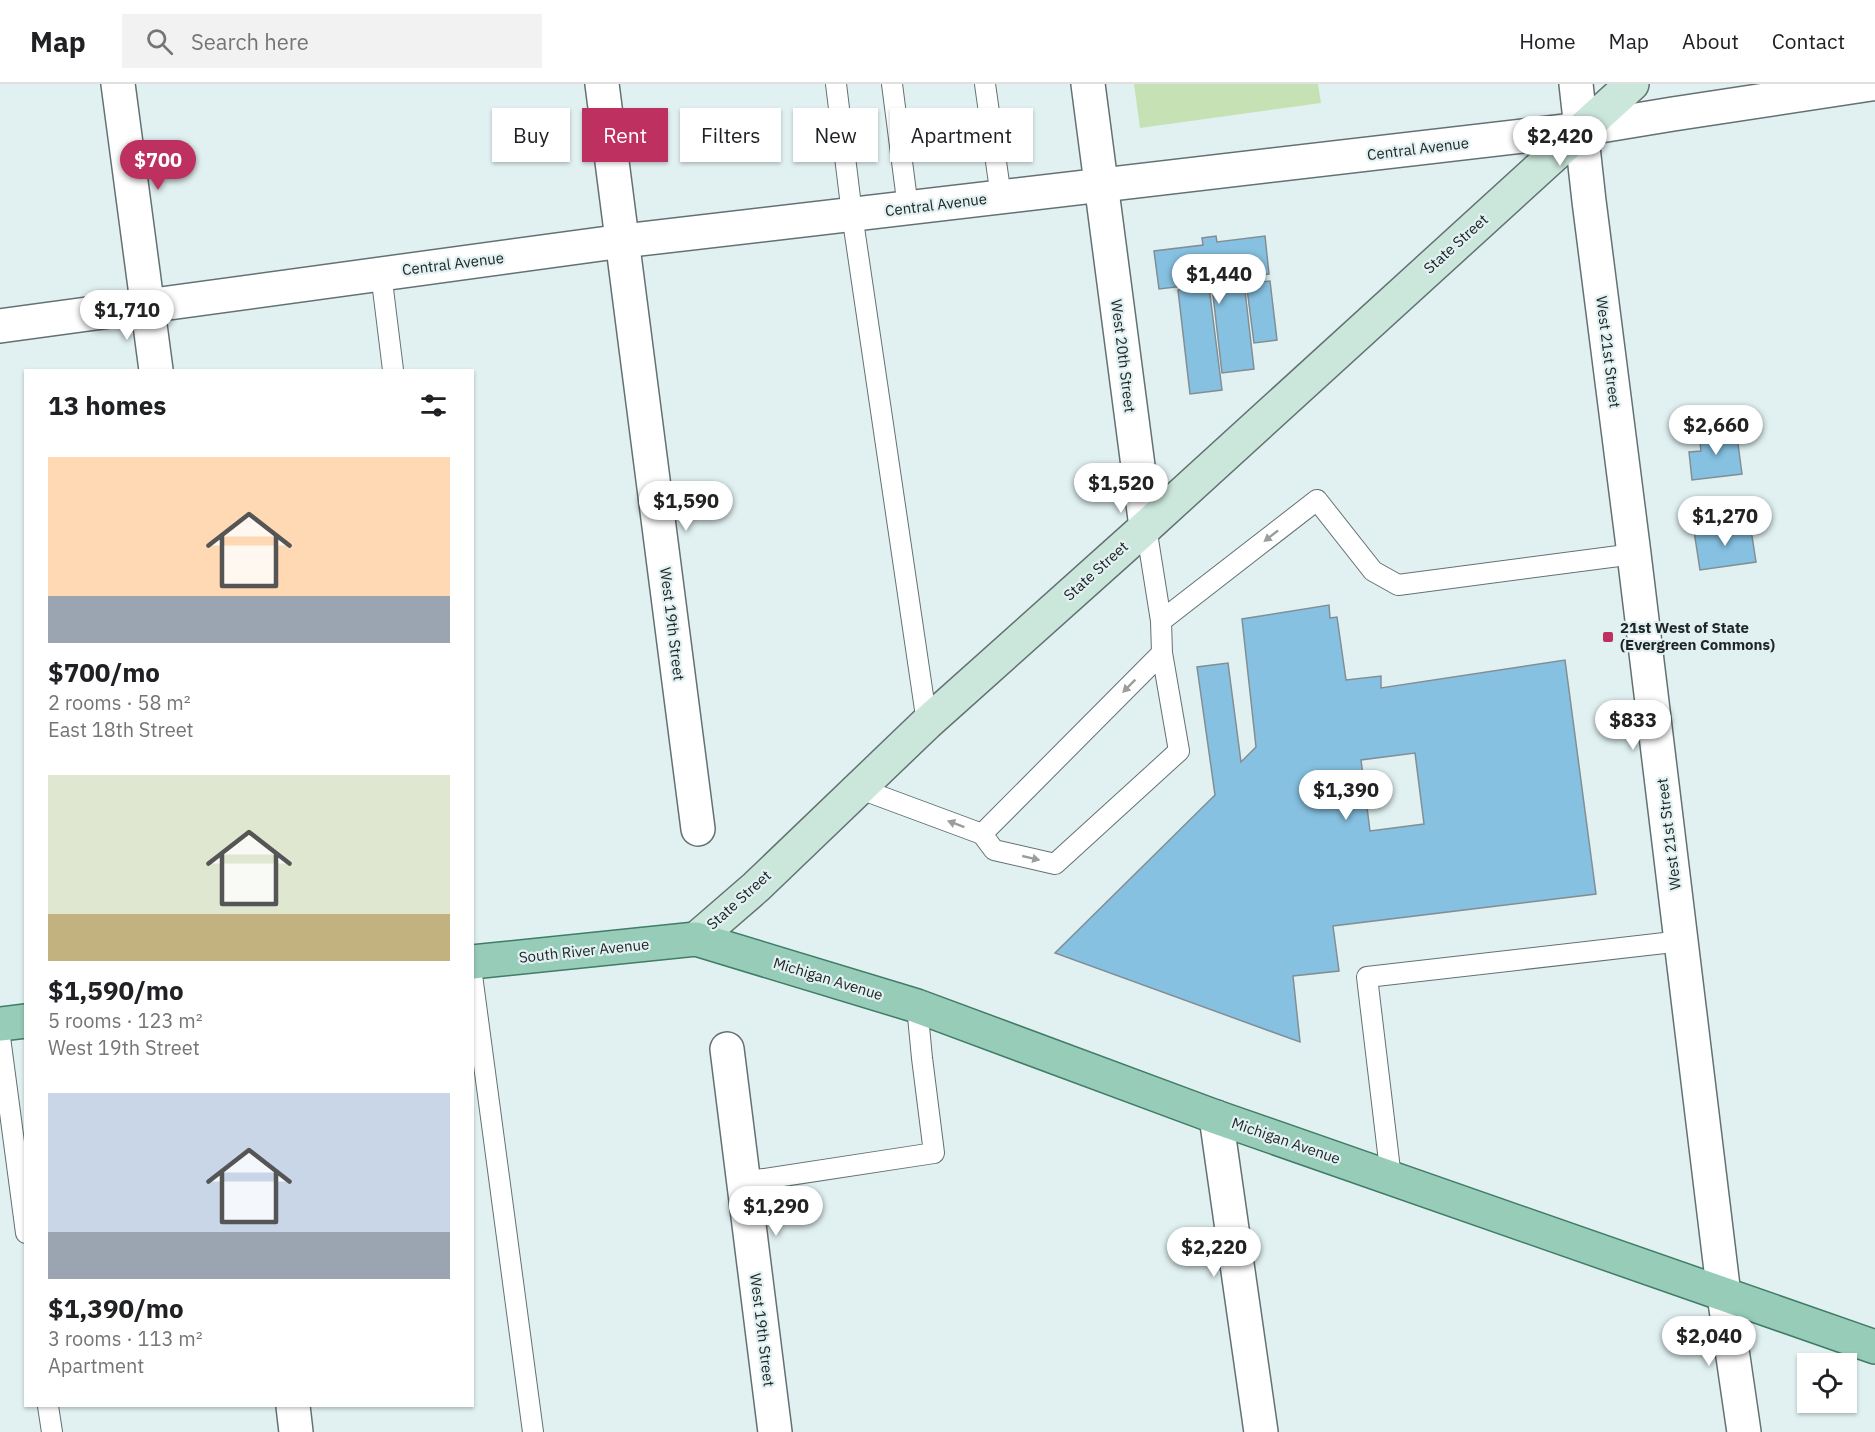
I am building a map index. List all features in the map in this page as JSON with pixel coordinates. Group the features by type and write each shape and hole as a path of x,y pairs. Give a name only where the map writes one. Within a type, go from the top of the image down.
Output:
{"main road":[{"name":"State Street","path":"696,939 756,886 927,723 1146,527 1632,84"},
{"name":"South River Avenue","path":"474,962 696,939"},
{"name":"Michigan Avenue","path":"696,939 917,1006 1216,1117 1875,1347"},
{"path":"0,1024 24,1021"}],"street":[{"path":"118,84 156,369"},
{"name":"West 19th Street","path":"602,84 698,829"},
{"name":"West 20th Street","path":"1088,84 1146,527"},
{"name":"West 21st Street","path":"1576,84 1725,1295 1744,1432"},
{"name":"Central Avenue","path":"0,326 623,241 1582,129 1871,84"},
{"name":"West 19th Street","path":"727,1049 775,1432"},
{"path":"1216,1117 1261,1432"},
{"path":"293,1407 296,1432"}],"lane":[{"path":"836,84 852,214 927,723"},
{"path":"892,84 908,208"},
{"path":"985,84 1001,197"},
{"path":"381,273 393,369"},
{"path":"1161,621 1317,500 1372,571 1398,585 1634,554"},
{"path":"858,788 982,834 994,850 1055,864 1179,752 1162,653 1161,621 1146,527"},
{"path":"982,834 1162,653"},
{"path":"1391,1178 1367,977 1682,941"},
{"path":"474,990 533,1432"},
{"path":"744,1182 934,1153 921,1058 917,1006"},
{"path":"0,1037 24,1218"},
{"path":"48,1407 52,1432"}],"green space":[{"path":"1134,84 1318,84 1321,103 1140,128"}],"building":[{"path":"1216,236 1217,242 1265,236 1269,274 1259,275 1260,282 1270,281 1277,340 1254,343 1246,281 1253,280 1252,278 1236,280 1237,283 1244,282 1254,369 1222,373 1212,286 1223,285 1223,282 1203,284 1203,287 1209,287 1222,390 1190,394 1178,290 1184,289 1184,286 1159,289 1154,251 1203,245 1202,238"},
{"path":"1736,429 1742,474 1692,480 1689,452 1701,451 1699,434"},
{"path":"1750,523 1756,562 1700,570 1694,531"},
{"path":"1329,605 1330,618 1337,617 1346,680 1381,676 1381,688 1565,660 1596,894 1333,926 1339,971 1293,976 1300,1042 1055,953 1215,795 1197,667 1228,663 1241,762 1256,747 1242,619","holes":["1415,753 1424,824 1370,831 1361,760"]}],"place":[{"name":"21st West of State (Evergreen Commons)","path":"1608,637"}]}
